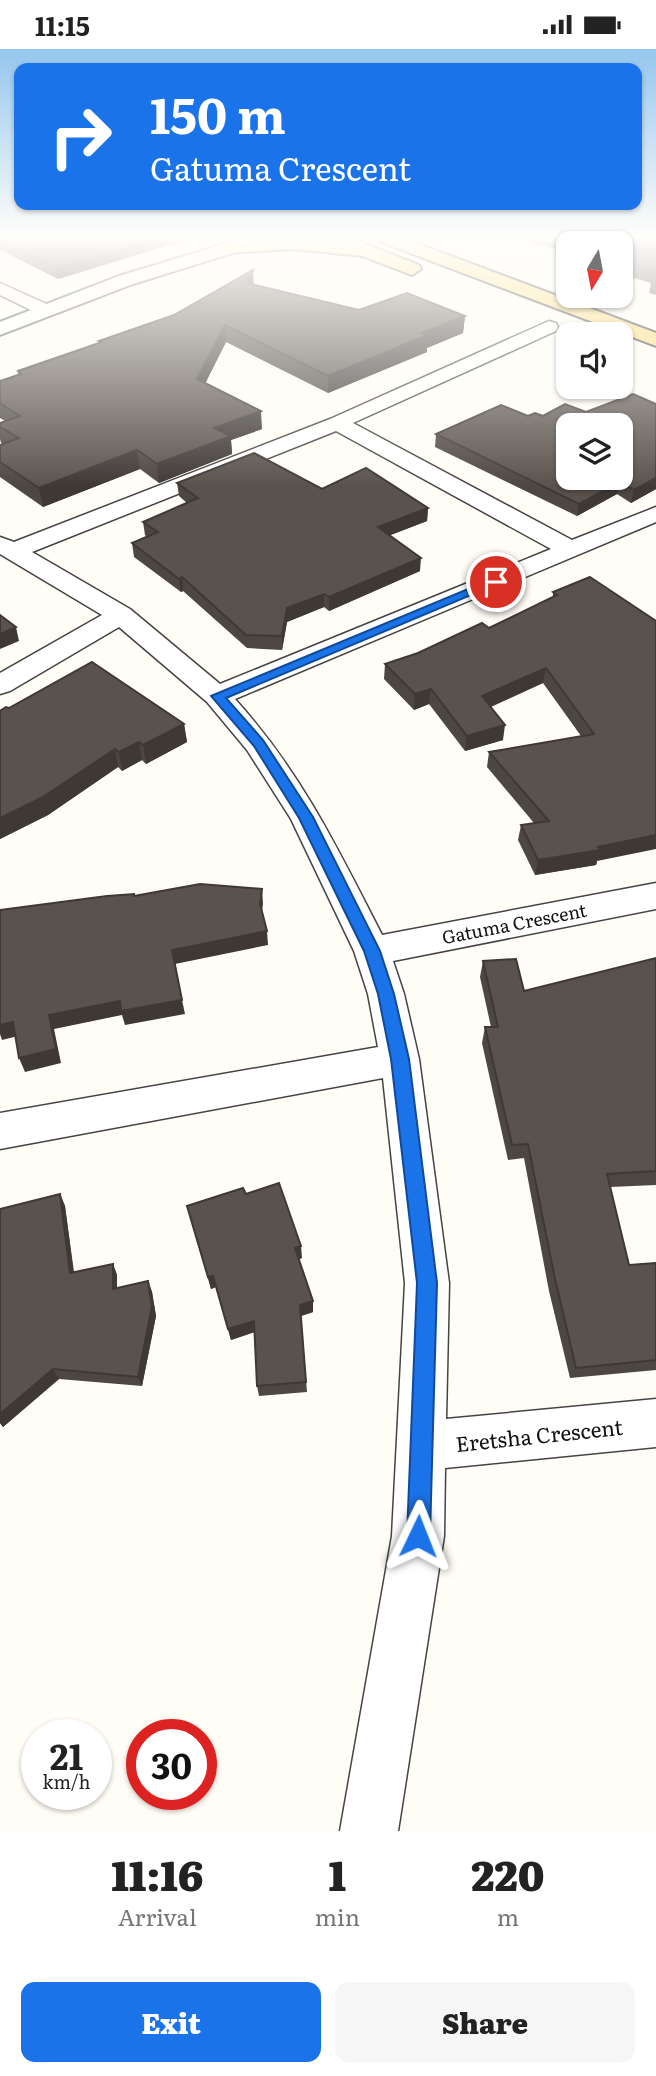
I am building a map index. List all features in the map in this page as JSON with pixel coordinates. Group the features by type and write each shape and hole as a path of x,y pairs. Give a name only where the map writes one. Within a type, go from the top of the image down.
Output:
{"main road":[{"path":"536,321 556,330"},
{"path":"601,321 656,340"}],"street":[{"path":"0,329 19,321"},
{"path":"7,547 337,423 556,332"},
{"path":"337,423 572,550"},
{"path":"217,696 656,514"},
{"path":"7,547 121,615 217,696 258,743 306,817 372,951 386,994 400,1059 427,1283 418,1536 369,1831"},
{"path":"0,685 121,615"},
{"name":"Gatuma Crescent","path":"372,951 656,895"},
{"path":"0,1131 400,1059"},
{"name":"Eretsha Crescent","path":"422,1446 656,1423"}],"building":[{"path":"156,321 452,321 422,333 428,335 328,376 225,325 197,379 261,411 214,428 231,436 157,464 137,450 39,488 0,462 0,445 19,438 0,427 0,423 20,416 0,403 0,381 21,374 18,371 102,342 99,341"},
{"path":"633,394 656,404 656,478 633,489 633,413 556,413 556,490 605,490 579,504 436,434 501,405 528,416 535,413 543,416 565,404 586,412 620,399 633,399"},
{"path":"254,453 322,489 366,468 428,508 378,527 421,558 329,597 324,594 287,608 282,636 246,635 182,577 179,579 132,543 158,532 143,522 198,498 177,483"},
{"path":"590,577 656,621 656,835 598,847 600,850 538,860 521,825 549,821 489,752 594,734 546,668 482,696 505,725 467,736 431,689 415,694 385,664 418,653 482,623 489,628 557,595 553,592"},
{"path":"0,615 16,627 0,634"},
{"path":"92,662 184,724 143,745 139,742 119,752 115,749 43,797 0,818 0,711"},
{"path":"200,884 262,889 260,904 267,931 172,950 182,1000 121,1011 120,1001 49,1015 56,1049 19,1058 13,1022 0,1025 0,910 107,896 134,896"},
{"path":"656,958 656,1171 607,1174 629,1265 656,1263 656,1360 576,1368 528,1144 512,1145 485,1027 498,1027 483,961 516,959 524,991"},
{"path":"279,1183 301,1246 295,1248 313,1301 300,1305 306,1382 257,1386 254,1321 228,1329 213,1276 208,1277 187,1206 243,1188 246,1194"},
{"path":"60,1194 70,1273 113,1264 113,1289 148,1281 152,1306 138,1377 53,1369 0,1414 0,1209"}],"route":[{"path":"418,1536 427,1283 400,1059 386,994 372,951 306,817 258,743 217,696 496,582"}]}
